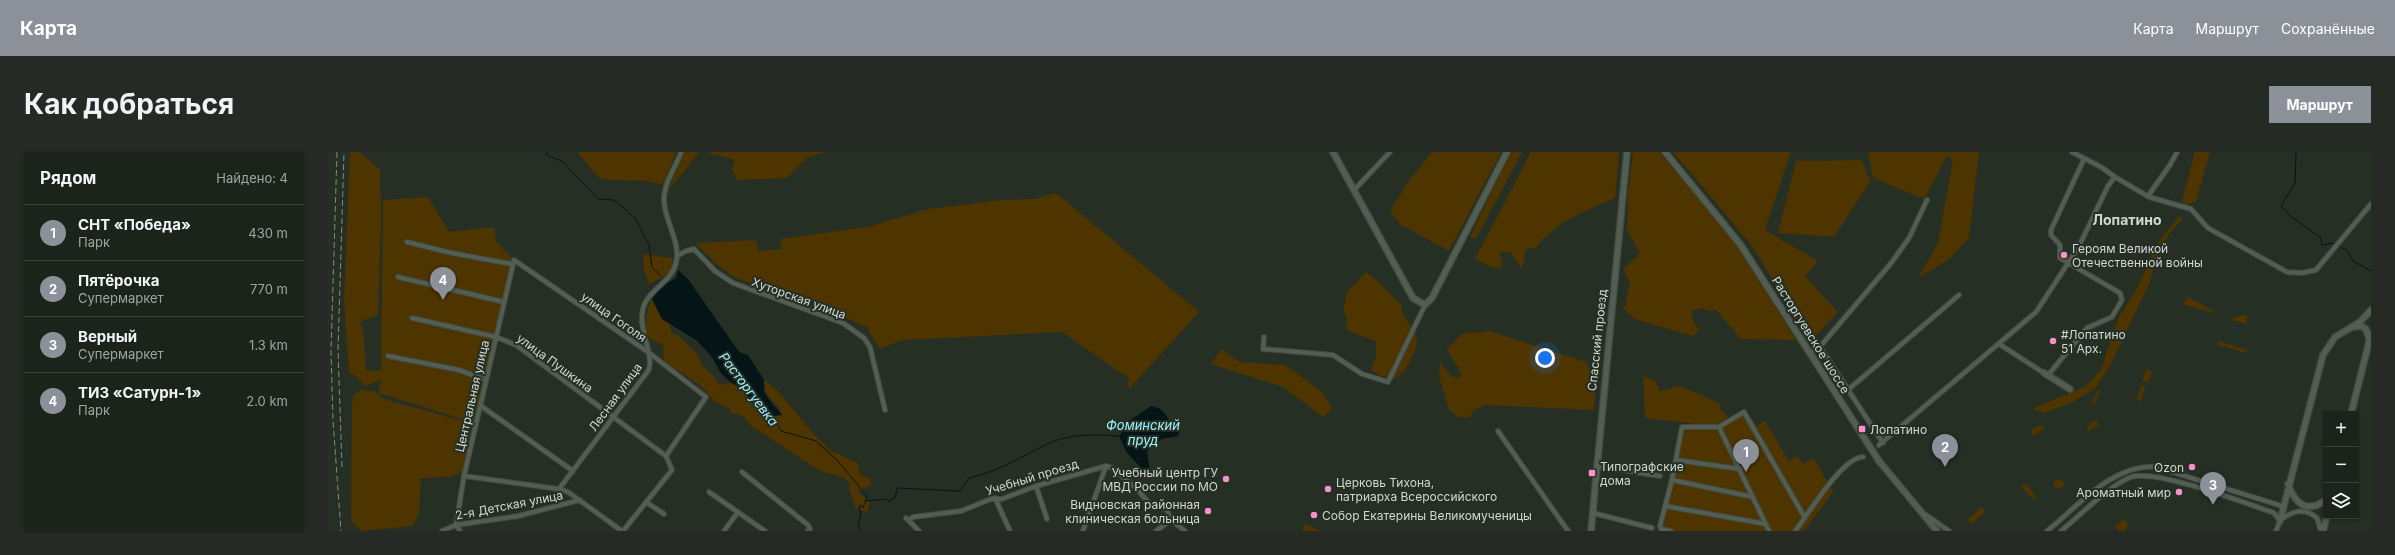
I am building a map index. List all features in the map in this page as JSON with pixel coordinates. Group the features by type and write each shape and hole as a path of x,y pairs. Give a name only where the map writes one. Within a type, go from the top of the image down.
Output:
{"street":[{"path":"677,256 664,200 667,184 681,152"},
{"path":"1333,152 1413,298 1425,305"},
{"path":"1354,190 1390,152"},
{"path":"1264,337 1263,349 1333,355 1362,374 1388,382 1425,305 1429,302 1437,289 1507,152"},
{"name":"Спасский проезд","path":"1590,531 1593,513 1627,152"},
{"name":"Расторгуевское шоссе","path":"1665,152 1740,244 1880,461 1937,531"},
{"path":"2074,152 2084,159 2102,167 2115,178 2148,196 2191,209 2208,228 2284,271 2302,273 2316,270 2371,204"},
{"path":"2148,196 2170,165 2177,152"},
{"path":"2044,373 2053,371 2087,328 2112,317 2122,300 2120,293 2060,258 2060,245 2051,235 2051,230 2084,159"},
{"path":"1818,349 1822,350 1849,389 1881,444 2036,312 2069,264 2115,178"},
{"path":"1809,353 1818,349 1892,262 1909,238 1927,200"},
{"path":"407,242 452,253 511,264"},
{"name":"Хуторская улица","path":"677,256 686,250 694,249 715,271 733,283 843,323 856,331 864,338 870,347 885,410"},
{"name":"Лесная улица","path":"558,489 613,418 651,365 643,330 644,304 654,289 670,276 677,256"},
{"name":"улица Гоголя","path":"511,264 514,260 648,352 706,397 666,456"},
{"name":"Центральная улица","path":"456,525 464,476 481,406 511,264"},
{"path":"398,278 504,302"},
{"path":"1849,389 1959,295"},
{"path":"2274,513 2288,484 2323,355 2335,337 2360,322 2371,310"},
{"name":"улица Пушкина","path":"412,318 496,337 516,345 666,456"},
{"path":"2350,328 2361,326 2366,329 2369,334 2369,343"},
{"path":"2352,411 2371,334"},
{"path":"1999,344 2070,389"},
{"path":"388,356 459,370 486,380"},
{"path":"481,406 573,471"},
{"path":"1671,531 1661,529 1682,427 1719,427 1744,412 1805,518"},
{"path":"1719,427 1769,531"},
{"path":"1498,431 1568,531"},
{"path":"464,476 558,489 568,492 623,531 672,470 666,456"},
{"path":"1795,531 1840,471 1852,461 1863,457"},
{"path":"1676,460 1740,469"},
{"path":"1083,531 1106,466 1112,468 1137,489 1149,503 1166,510 1171,520 1185,531"},
{"name":"Учебный проезд","path":"919,531 907,519 961,511 995,498 1002,499 1036,486 1106,466"},
{"path":"1597,466 1660,476"},
{"path":"2047,531 2117,474 2138,467 2156,467 2279,505"},
{"path":"742,472 809,530"},
{"path":"2061,531 2124,481 2138,475 2153,476 2274,513 2280,521"},
{"path":"1672,480 1753,497"},
{"path":"2195,488 2198,480"},
{"path":"2288,484 2293,498 2302,504 2312,507 2323,502"},
{"path":"1036,486 1047,519"},
{"path":"709,492 765,531"},
{"path":"2094,493 2099,500"},
{"path":"995,498 1010,531"},
{"name":"2-я Детская улица","path":"442,531 456,525 518,516 580,500"},
{"path":"646,502 664,514"},
{"path":"2276,531 2280,521 2279,505"},
{"path":"1665,506 1766,524"},
{"path":"2280,521 2290,512 2305,511 2317,518 2322,531"},
{"path":"724,531 738,512"},
{"path":"1920,512 1949,531"},
{"path":"1593,513 1652,528"},
{"path":"2322,531 2325,519"},
{"path":"1156,531 1171,520"},
{"path":"456,525 460,531"}],"shaded area":[{"path":"350,152 360,152 380,170 381,222 378,315 360,322 364,339 367,371 381,370 383,200 428,197 449,232 494,227 496,241 511,257 496,333 474,423 379,393 380,380 365,386 356,376 349,373 344,301"},
{"path":"577,152 676,152 663,185 646,181 610,180 599,178"},
{"path":"684,152 699,152 668,191"},
{"path":"706,152 826,152 808,157 787,178 737,180 732,169 735,160"},
{"path":"1432,152 1501,152 1449,251 1401,225 1390,211 1408,182"},
{"path":"1511,152 1522,152 1476,239 1470,237"},
{"path":"1531,152 1619,152 1615,198 1562,224 1536,248 1526,249 1522,269 1510,252 1500,252 1502,268 1490,267 1475,259"},
{"path":"1633,152 1659,152 1736,244 1796,340 1741,339 1716,310 1707,311 1703,308 1691,311 1694,323 1699,329 1696,334 1692,336 1634,319 1624,309 1630,282 1623,270 1640,253 1627,230 1628,194"},
{"path":"1673,152 1791,152 1765,230 1818,261 1805,276 1838,312 1810,342 1753,247"},
{"path":"1868,152 1979,152 1969,238 1948,260 1918,278 1938,243 1953,160 1947,156 1924,199 1873,178"},
{"path":"2195,152 2210,152 2196,202 2186,205 2182,201"},
{"path":"1862,160 1870,182 1834,237 1778,233 1796,161"},
{"path":"1056,193 1199,312 1130,388 1127,385 1130,379 1062,332 903,340 880,349 866,327 821,306 735,278 714,262 696,243 756,240 758,251 782,249 780,239 867,227 928,209 1003,200 1034,199"},
{"path":"2179,216 2183,218 2168,235 2154,266 2148,286 2110,366 2095,388 2073,402 2044,413 2032,409 2086,386 2101,370 2119,317 2138,287 2157,244"},
{"path":"643,254 673,258 672,272 649,284 644,269"},
{"path":"1366,272 1376,279 1401,304 1403,315 1416,334 1417,343 1410,360 1404,371 1394,378 1383,376 1371,370 1376,356 1376,341 1348,331 1346,317 1343,310 1347,292"},
{"path":"2188,297 2213,311 2212,313 2183,304"},
{"path":"652,299 662,319 669,322 672,333 678,335 698,355 702,366 714,376 720,385 730,382 741,388 760,414 773,416 782,415 778,406 769,397 764,380 777,390 813,433 831,451 858,463 860,474 870,479 872,485 857,491 870,502 867,512 856,509 849,489 850,484 845,478 820,471 750,425 743,416 732,413 729,408 715,402 701,386 664,361 663,345 650,338 646,329 647,312"},
{"path":"2243,315 2248,316 2246,324 2232,320 2233,317"},
{"path":"1489,331 1586,362 1596,382 1594,410 1485,405 1474,410 1469,418 1458,417 1449,410 1439,376 1440,362 1451,376 1461,378 1461,372 1447,350 1461,334"},
{"path":"2219,341 2247,350 2246,353 2218,345"},
{"path":"1221,349 1240,362 1286,365 1322,392 1332,408 1325,417 1322,416 1283,387 1211,364"},
{"path":"2146,369 2152,371 2148,383 2142,381"},
{"path":"1643,376 1656,381 1660,391 1680,386 1719,403 1722,411 1729,417 1717,425 1746,409 1756,426 1765,421 1789,461 1798,456 1803,464 1814,458 1833,492 1804,531 1660,531 1661,528 1658,526 1681,424 1695,424 1645,418"},
{"path":"2142,385 2145,386 2141,401 2136,399"},
{"path":"360,390 374,391 384,399 470,423 472,428 462,472 450,477 421,478 419,512 413,526 361,531 351,520 352,405 353,396"},
{"path":"2098,390 2101,391 2094,405 2091,404"},
{"path":"2096,420 2099,425 2089,431 2086,426"},
{"path":"2037,426 2046,426 2034,436 2030,431"},
{"path":"2057,479 2061,479 2063,480 2063,488 2057,489 2054,486 2054,482"},
{"path":"2024,484 2028,485 2036,497 2033,500 2021,486"},
{"path":"1982,507 1986,512 1971,524 1967,520"},
{"path":"2124,519 2128,523 2126,531 2119,531 2115,526"},
{"path":"1305,524 1321,531 1302,531"}],"water":[{"path":"678,270 688,279 739,352 748,355 764,380 764,391 782,415 773,416 760,414 741,388 730,382 720,372 712,357 696,340 662,319 652,299 662,286 676,278"},
{"name":"Фоминский пруд","path":"1151,406 1158,408 1163,412 1167,416 1170,423 1180,426 1178,436 1162,439 1147,451 1150,471 1146,473 1127,453 1119,436 1129,421"}],"waterway":[{"name":"Расторгуевка","path":"546,152 548,156 562,161 598,199 614,200 635,218 649,245 652,267 661,276"},
{"path":"2296,152 2295,183 2281,206 2289,215 2321,238 2322,245 2335,243"},
{"path":"2341,247 2348,252 2353,261 2371,271"},
{"name":"Расторгуевка","path":"772,415 781,431 816,441 837,460 867,496 863,508 860,505 859,507 861,514 858,525 862,531"},
{"path":"866,501 885,499 889,501 895,498 897,488 960,491 969,478 999,468 1055,441 1064,438 1082,436 1119,436"}],"railway":[{"path":"337,152 331,351 333,421 341,531"},
{"path":"342,467 338,350 344,152"}],"place":[{"name":"Героям Великой Отечественной войны","path":"2064,255"},
{"name":"ТИЗ «Сатурн-1»","path":"443,300"},
{"name":"#Лопатино 51 Арх.","path":"2053,341"},
{"name":"Лопатино","path":"1862,429"},
{"name":"Пятёрочка","path":"1945,467"},
{"name":"Ozon","path":"2192,467"},
{"name":"СНТ «Победа»","path":"1746,472"},
{"name":"Типографские дома","path":"1592,473"},
{"name":"Учебный центр ГУ МВД России по МО","path":"1226,479"},
{"name":"Церковь Тихона, патриарха Всероссийского","path":"1328,489"},
{"name":"Ароматный мир","path":"2179,492"},
{"name":"Верный","path":"2213,505"},
{"name":"Видновская районная клиническая больница","path":"1208,511"},
{"name":"Собор Екатерины Великомученицы","path":"1314,515"}],"district":[{"name":"Лопатино","path":"2127,219"}]}
